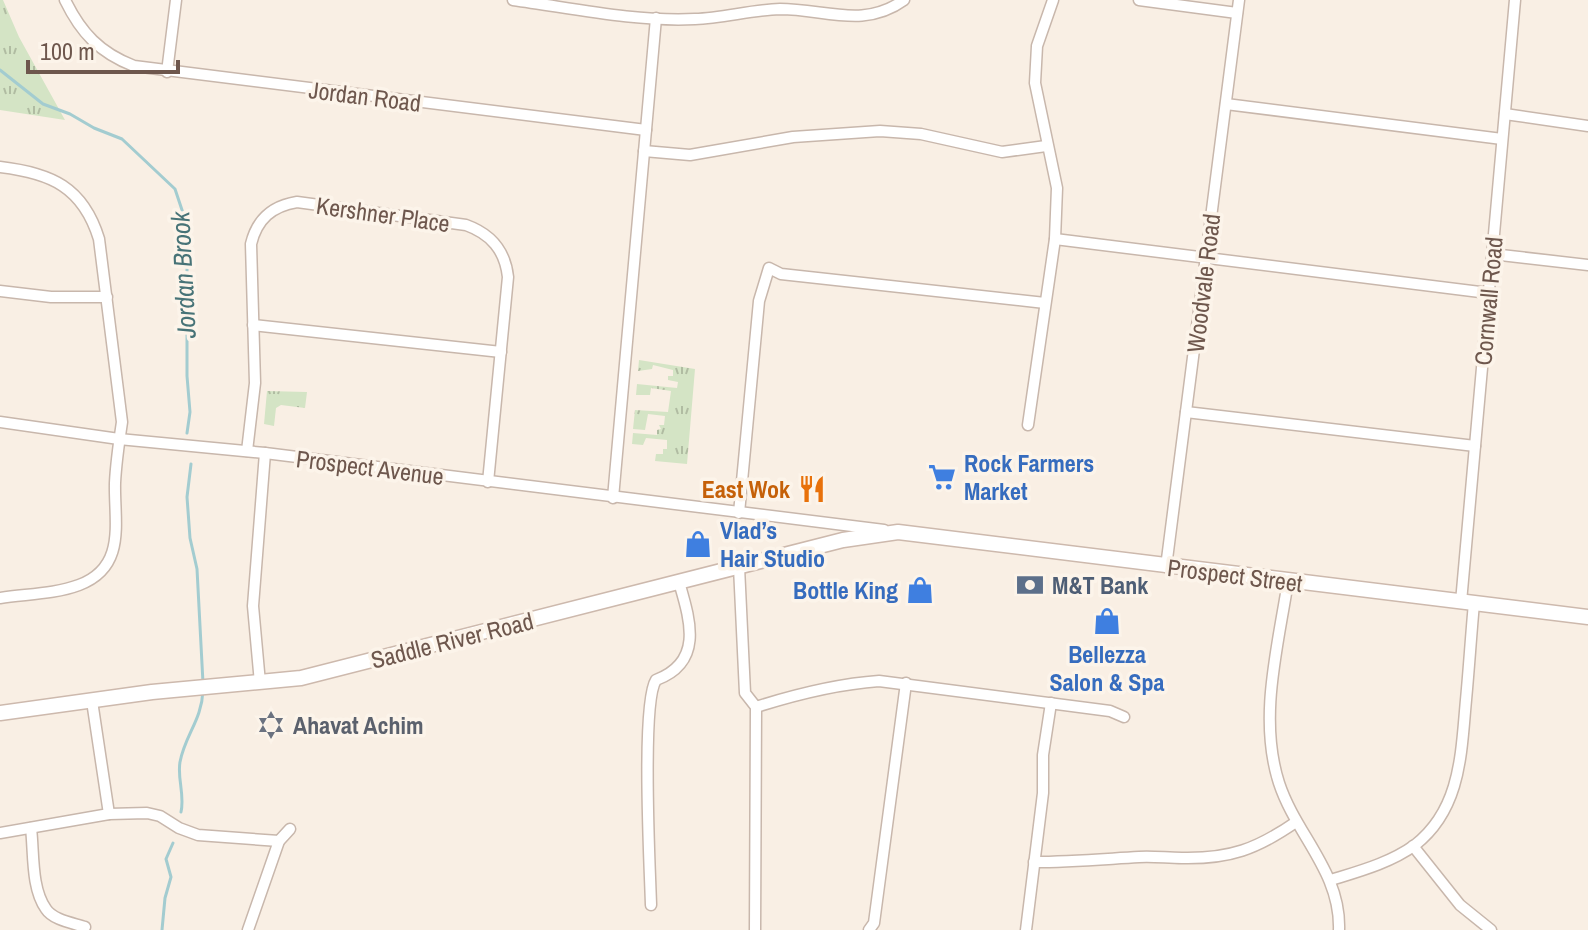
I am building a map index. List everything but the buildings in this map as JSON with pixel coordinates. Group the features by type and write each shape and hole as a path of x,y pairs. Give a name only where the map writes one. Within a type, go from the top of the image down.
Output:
{"main road":[{"name":"Prospect Street","path":"898,532 1588,617"},
{"name":"Saddle River Road","path":"0,713 152,692 301,678 843,540 898,532"}],"street":[{"name":"Jordan Road","path":"65,0 82,30 105,52 134,66 646,130"},
{"path":"167,72 176,0"},
{"path":"513,0 567,3 656,18 697,19 744,11 785,9 865,17 891,9 904,0"},
{"path":"1028,425 1055,239 1057,188 1036,100 1035,65 1043,25 1053,0"},
{"path":"1139,0 1237,13"},
{"name":"Woodvale Road","path":"1166,567 1239,0"},
{"name":"Cornwall Road","path":"1331,880 1379,864 1413,846 1441,816 1460,767 1475,446 1515,0"},
{"path":"613,498 656,18"},
{"path":"1226,104 1502,139"},
{"path":"1505,114 1588,126"},
{"path":"644,151 690,155 793,137 880,131 930,136 1002,152 1046,146"},
{"path":"0,167 44,174 57,181 80,201 95,226 122,422 115,485 118,531 106,564 99,573 81,584 0,598"},
{"name":"Kershner Place","path":"247,451 255,383 251,244 254,232 266,215 275,208 297,202 466,225 489,237 503,255 508,277 488,482"},
{"path":"1055,239 1488,293"},
{"path":"1492,254 1588,265"},
{"path":"739,513 759,301 769,268 781,274 1045,303"},
{"path":"0,291 51,297 107,297"},
{"path":"253,325 501,352"},
{"path":"1186,412 1475,446"},
{"name":"Prospect Avenue","path":"0,422 739,513"},
{"path":"260,683 253,606 265,453"},
{"name":"Prospect Street","path":"739,513 898,532"},
{"path":"739,567 745,693 756,707 755,930"},
{"path":"1288,581 1269,721 1273,761 1296,822 1331,880 1339,930"},
{"path":"651,905 650,698 656,680 672,672 683,661 688,650 691,623 679,582"},
{"path":"756,707 797,694 857,682 906,683 1110,711 1124,717"},
{"path":"869,930 874,923 906,683"},
{"path":"92,701 109,814"},
{"path":"1026,930 1051,703"},
{"path":"0,833 109,814 147,813 198,835 279,841"},
{"path":"1034,862 1224,856 1260,845 1296,822"},
{"path":"31,828 37,887 46,910 56,917 85,927"},
{"path":"248,930 279,841 290,829"},
{"path":"1413,846 1460,905 1491,930"}],"green space":[{"path":"0,0 3,0 19,37 65,120 0,110"},
{"path":"639,360 695,369 687,464 655,461 656,454 663,454 663,449 667,449 667,440 646,438 643,445 632,444 633,433 657,435 657,430 661,429 659,425 664,425 665,416 648,414 645,430 633,429 635,410 668,412 671,391 651,388 650,395 636,395 637,384 677,388 678,382 668,380 668,376 673,376 673,370 653,365 652,369 638,371"},
{"path":"267,391 307,392 305,408 281,405 276,408 274,426 264,424"}],"waterway":[{"name":"Jordan Brook","path":"0,70 43,104 122,139 175,189 184,216 187,258 190,412 187,433"},
{"name":"Jordan Brook","path":"191,464 187,497 190,538 197,569 203,683"},
{"name":"Jordan Brook","path":"181,812 180,762 200,710 203,690"},
{"name":"Jordan Brook","path":"162,930 171,877 166,859 173,843"}],"place":[{"name":"Rock Farmers Market","path":"942,477"},
{"name":"East Wok","path":"812,489"},
{"name":"Vlad’s Hair Studio","path":"698,544"},
{"name":"M&T Bank","path":"1030,585"},
{"name":"Bottle King","path":"920,590"},
{"name":"Bellezza Salon & Spa","path":"1107,621"},
{"name":"Ahavat Achim","path":"271,725"}]}
